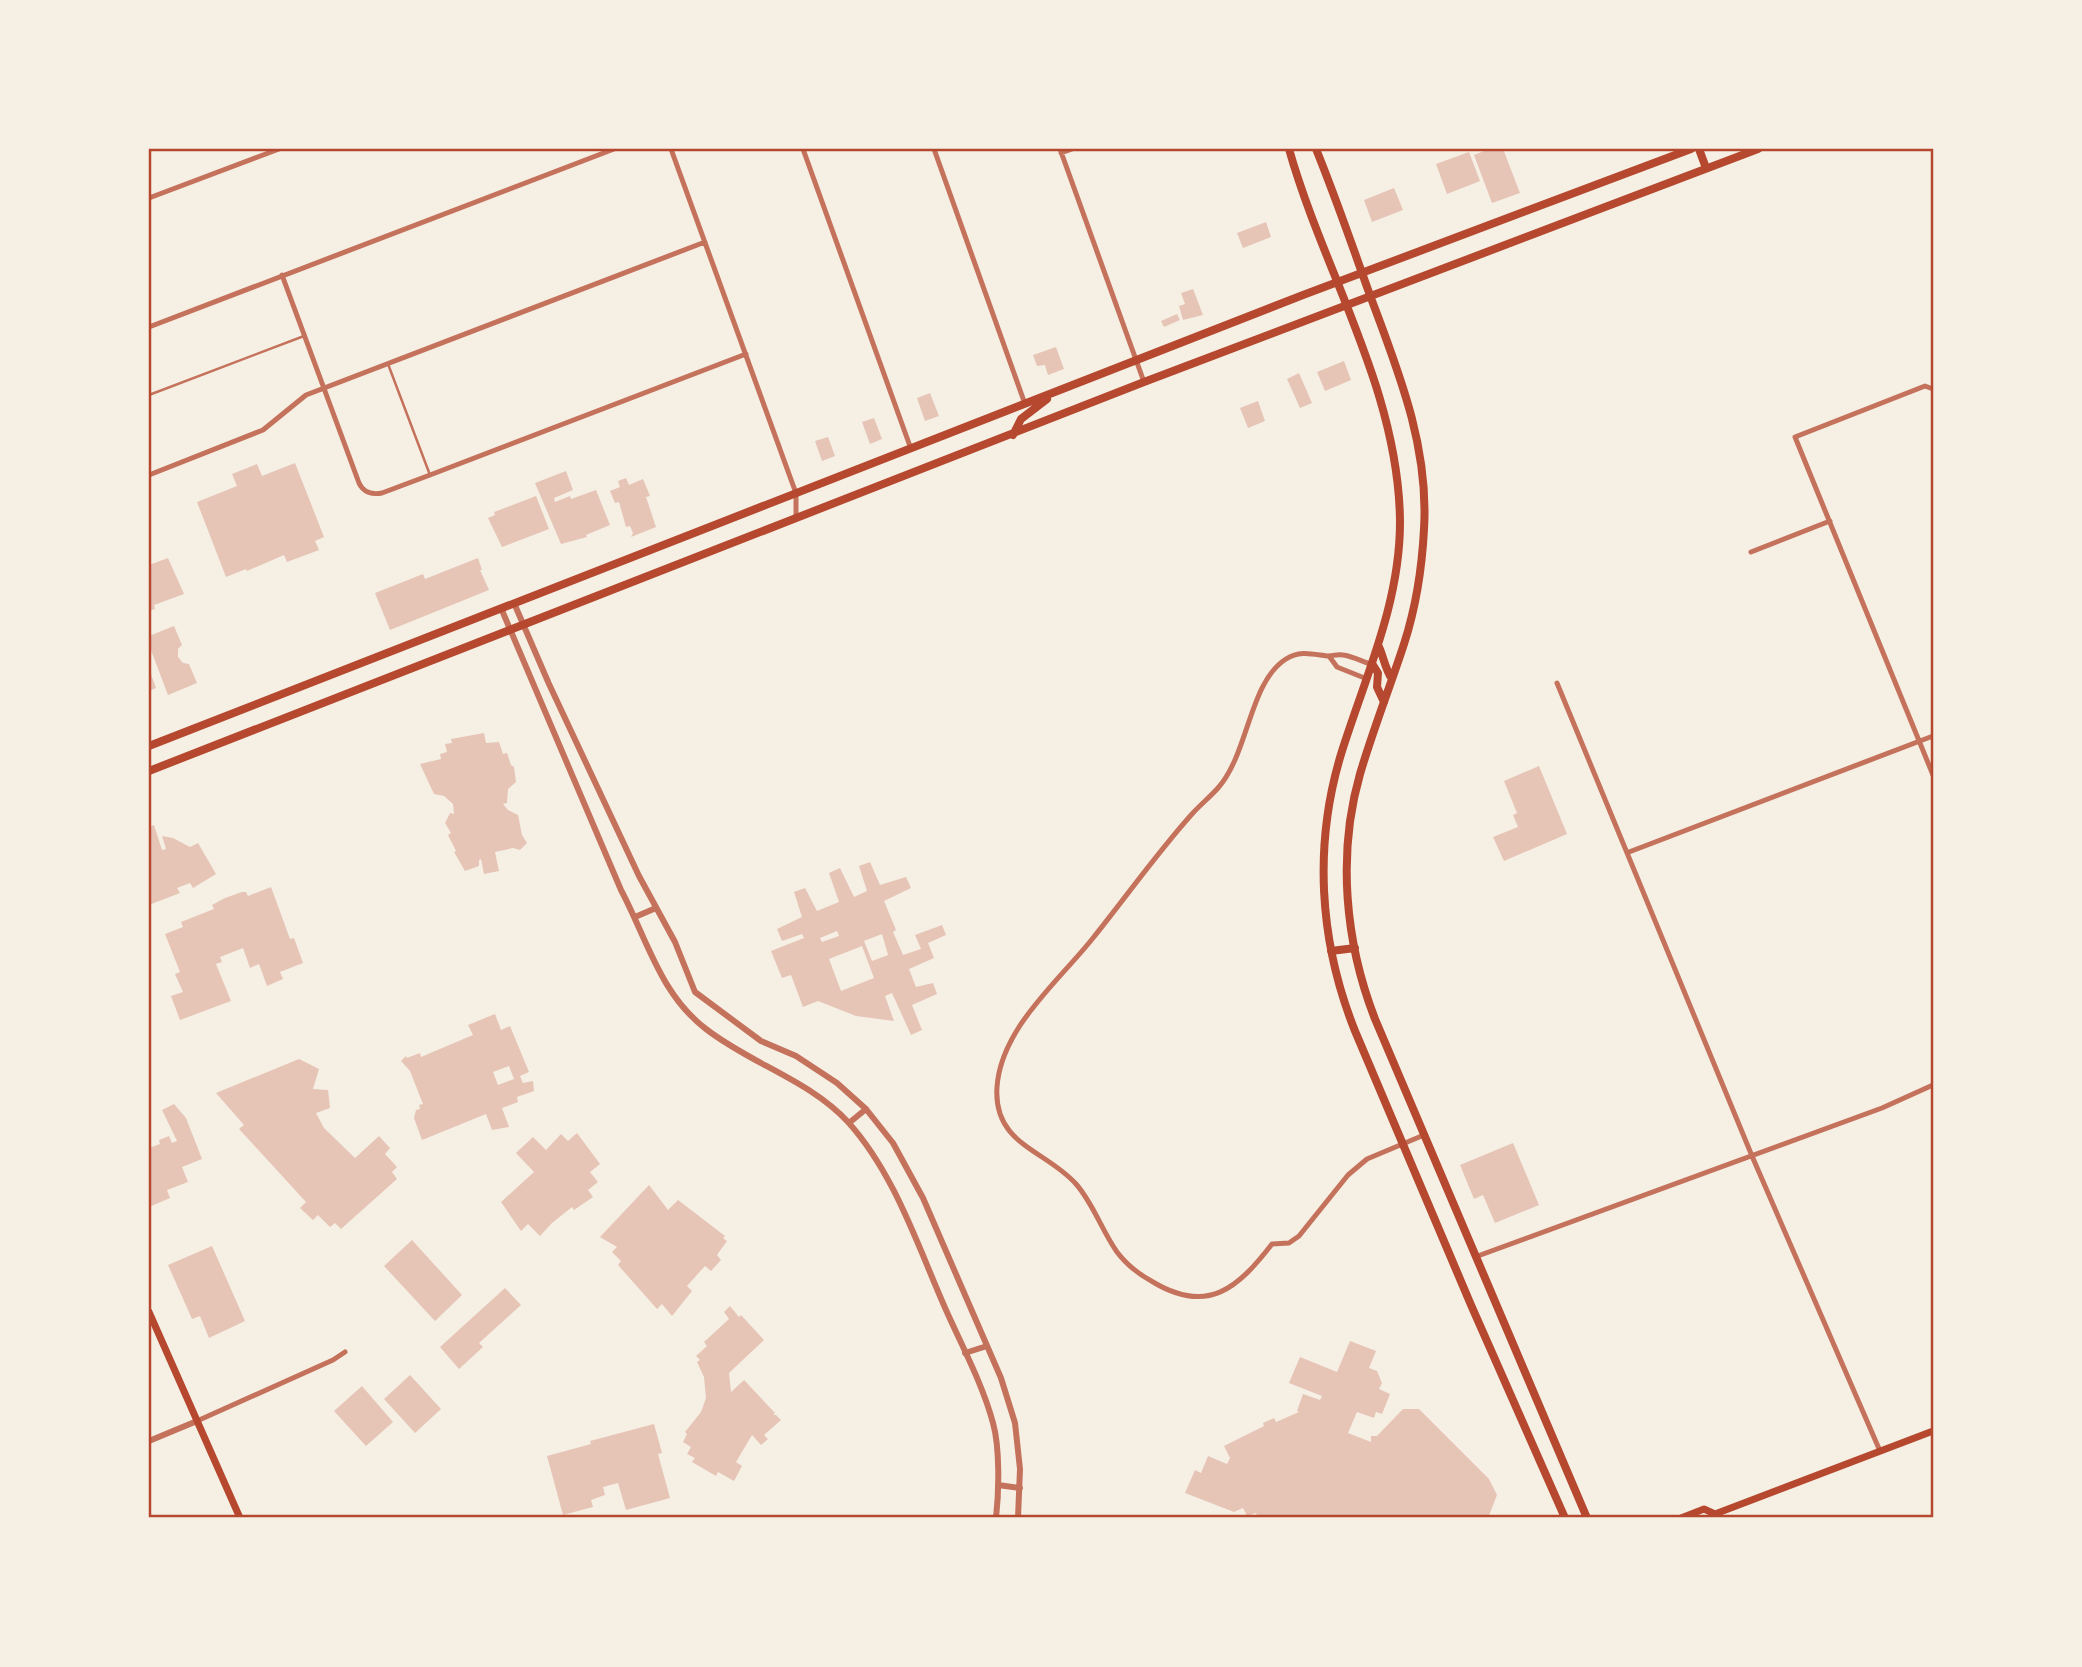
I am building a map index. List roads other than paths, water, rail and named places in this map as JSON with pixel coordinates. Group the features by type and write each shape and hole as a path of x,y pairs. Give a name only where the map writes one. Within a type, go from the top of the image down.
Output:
{"main road":[{"path":"1289,149 1380,397 1393,446 1400,523 1390,607 1373,665 1341,754 1325,835 1324,894 1331,951 1347,1011 1565,1518"},
{"path":"1316,149 1412,412 1423,494 1424,525 1419,583 1405,642 1362,768 1351,817 1347,884 1355,948 1368,1001 1587,1518"},
{"path":"149,746 1337,282 1691,149"},
{"path":"1699,149 1706,168"},
{"path":"149,771 1144,382 1758,149"},
{"path":"1013,435 1014,429 1024,416 1058,391"},
{"path":"1379,646 1386,663 1385,668 1392,679"},
{"path":"1373,665 1378,673 1377,687 1384,702"},
{"path":"1331,951 1355,948"},
{"path":"149,1312 151,1325 240,1518"},
{"path":"1681,1518 1704,1509 1714,1516 1933,1431"}],"street":[{"path":"149,198 279,149"},
{"path":"149,327 614,149"},
{"path":"671,149 796,493 796,519"},
{"path":"803,149 911,449"},
{"path":"933,149 1025,404"},
{"path":"1072,149 1060,151 1144,382"},
{"path":"149,475 263,430 298,400 323,388 705,242"},
{"path":"282,275 359,483 368,492 382,493 746,354"},
{"path":"1933,389 1924,386 1795,437 1933,775"},
{"path":"1751,552 1830,521"},
{"path":"514,603 656,908 675,942 695,992 761,1041 796,1056 837,1083 866,1109 893,1143 923,1198 1001,1378 1015,1423 1020,1488 1018,1518"},
{"path":"500,608 660,976 680,1003 705,1028 750,1058 797,1083 849,1123 877,1159 965,1353 993,1424 998,1485 996,1518"},
{"path":"1373,665 1342,654 1329,656 1311,652 1298,653 1281,662 1269,676 1250,718 1234,766 1219,787 1193,813 1028,1015 1001,1062 998,1102 1001,1116 1009,1131 1023,1146 1077,1185 1118,1253 1147,1279 1187,1296 1213,1296 1236,1284 1272,1244 1289,1243 1299,1236 1348,1175 1367,1159 1424,1135"},
{"path":"1329,656 1337,667 1368,680"},
{"path":"1558,682 1752,1156 1880,1451"},
{"path":"1629,852 1933,736"},
{"path":"635,916 656,908"},
{"path":"1475,1257 1882,1108 1933,1085"},
{"path":"849,1123 866,1109"},
{"path":"965,1353 987,1346"},
{"path":"149,1441 333,1360 345,1352"},
{"path":"998,1485 1020,1488"}],"lane":[{"path":"149,396 304,336"},
{"path":"387,363 430,475"}]}
